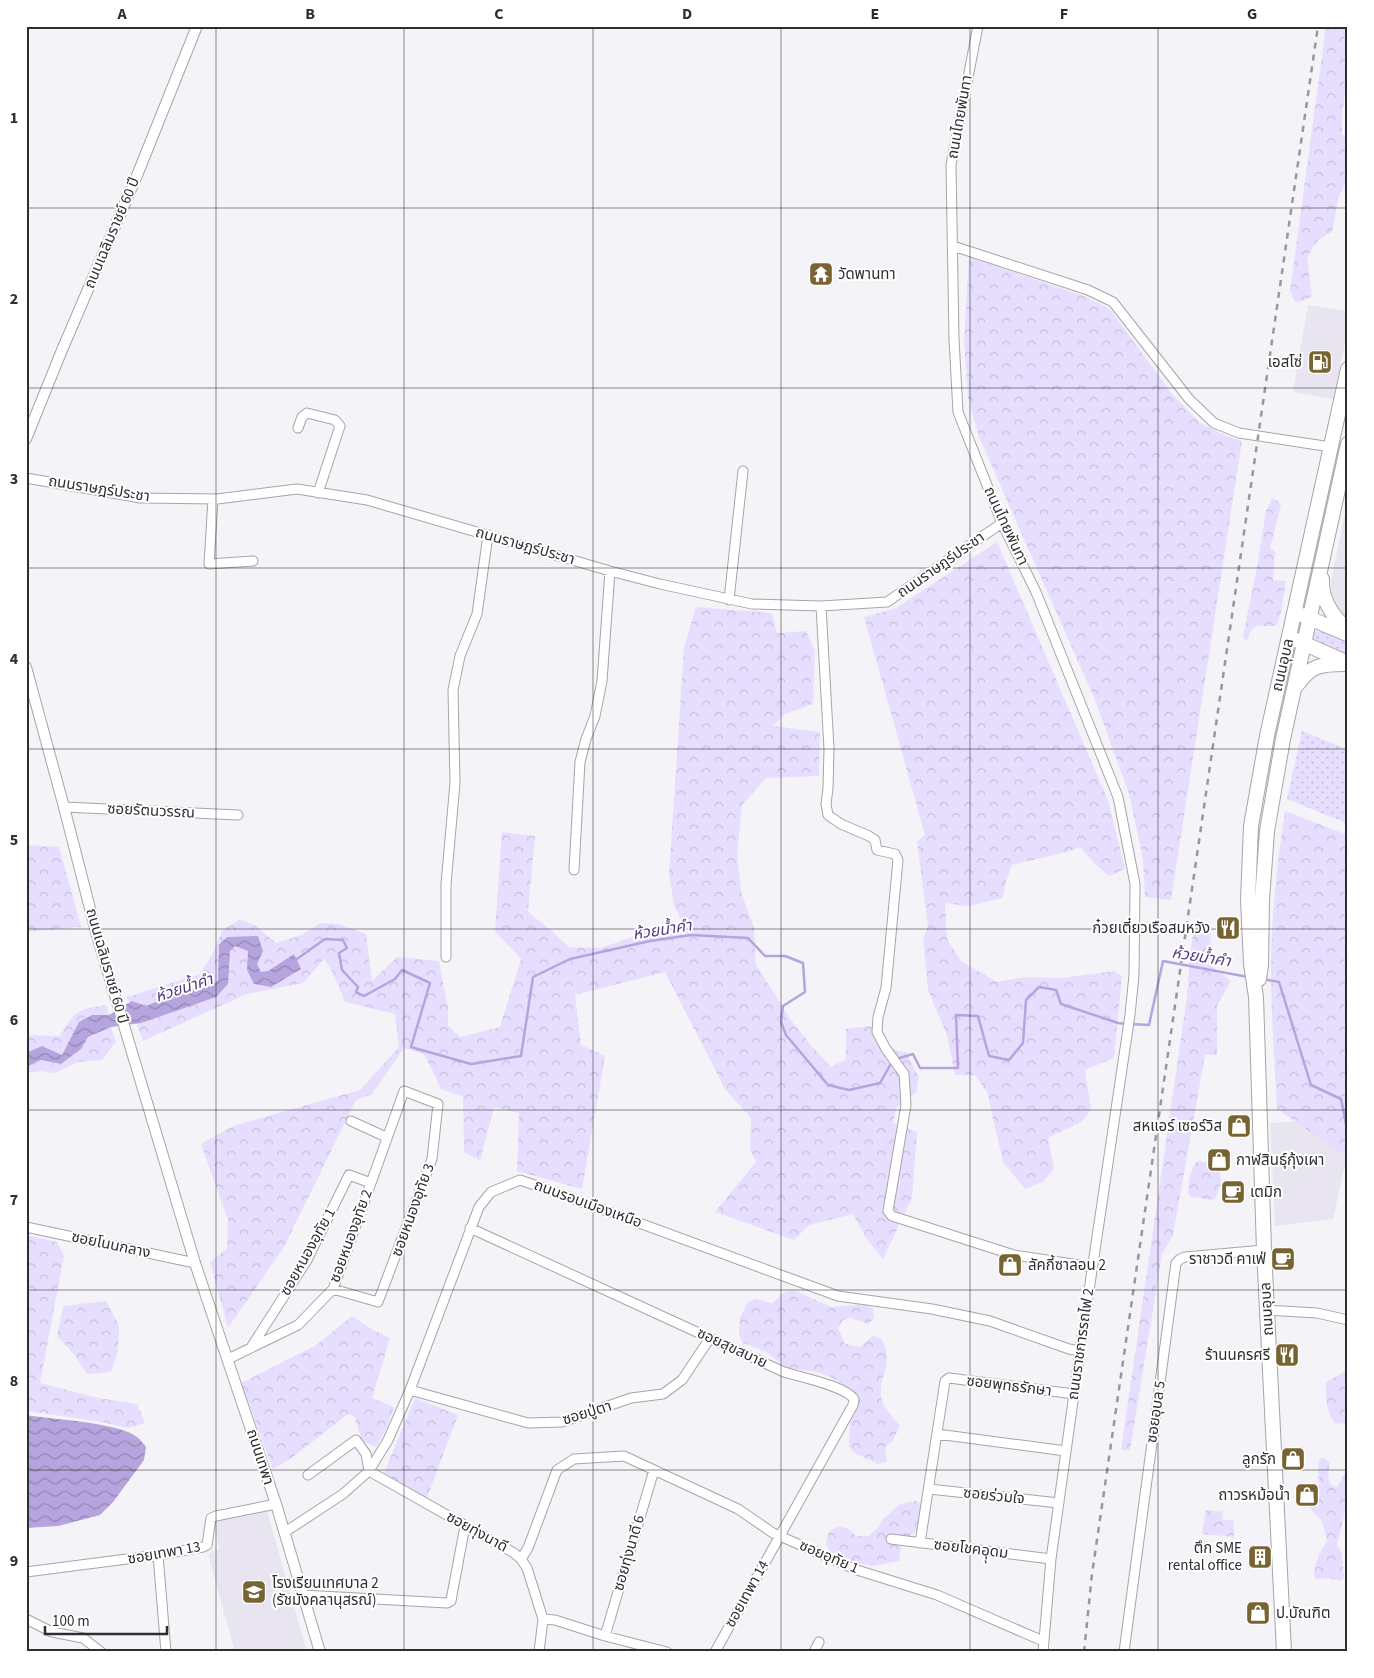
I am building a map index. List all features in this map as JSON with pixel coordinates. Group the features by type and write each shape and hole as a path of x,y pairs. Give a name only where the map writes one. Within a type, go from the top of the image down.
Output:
{"main road":[{"name":"ถนนอุบล","path":"1256,964 1248,900 1252,826 1267,736 1348,369"},
{"name":"ถนนอุบล","path":"1284,1652 1264,1250 1256,964 1267,831 1283,739 1348,444"},
{"path":"1323,558 1322,589 1328,609 1348,630"},
{"path":"1295,612 1348,635"},
{"path":"1289,637 1348,663"},
{"path":"1295,688 1304,675 1312,668 1328,664 1348,663"}],"street":[{"name":"ถนนเฉลิมราชย์ 60 ปี","path":"26,439 138,173 197,26"},
{"name":"ถนนไทยพันทา","path":"978,26 951,165 954,339 958,412 1002,523 1036,592 1118,797 1135,884 1134,975 1128,1038"},
{"path":"953,246 1088,290 1113,302 1189,399 1214,423 1239,434 1331,447"},
{"path":"298,428 302,417 308,413 335,420 340,426 318,493"},
{"path":"729,600 743,471"},
{"name":"ถนนราษฎร์ประชา","path":"26,478 141,498 213,499 297,489 367,500 610,571 752,604 821,606 888,602 1002,523"},
{"path":"213,499 209,564 253,561"},
{"path":"446,957 446,884 455,783 453,690 460,656 477,614 488,536"},
{"path":"574,870 580,762 595,716 602,681 610,571"},
{"path":"821,606 829,750 826,804 828,815 841,824 870,836 875,840 878,850 894,854 898,860 886,988 878,1017 877,1032 886,1049 904,1074 906,1105 888,1211 892,1216 1014,1255 1092,1267"},
{"name":"ถนนเฉลิมราชย์ 60 ปี","path":"26,668 96,932 196,1263"},
{"name":"ซอยรัตนวรรณ","path":"64,807 238,815"},
{"name":"ถนนราชการรถไฟ 2","path":"1043,1652 1051,1559 1092,1267 1128,1038"},
{"name":"ซอยหนองอุทัย 2","path":"228,1359 298,1325 333,1288 386,1137 404,1092"},
{"name":"ซอยหนองอุทัย 3","path":"333,1288 378,1302 432,1159 438,1104 404,1092"},
{"path":"351,1122 386,1137"},
{"name":"ซอยหนองอุทัย 1","path":"252,1347 307,1260 349,1175 371,1183"},
{"name":"ถนนรอบเมืองเหนือ","path":"285,1532 343,1494 369,1471 388,1440 410,1390 479,1207 491,1192 520,1180 552,1190 838,1296 932,1310 990,1322 1080,1351"},
{"name":"ซอยโนนกลาง","path":"26,1227 196,1263"},
{"name":"ซอยสุขสบาย","path":"470,1228 784,1372 828,1384 851,1395 854,1399 853,1405 780,1536"},
{"name":"ซอยอุบล 5","path":"1124,1652 1174,1270 1180,1259 1185,1257 1264,1250"},
{"name":"ถนนเทพา","path":"196,1263 285,1532 320,1652"},
{"path":"1267,1310 1317,1314 1348,1320"},
{"name":"ซอยปู่ตา","path":"410,1390 528,1423 562,1422 632,1398 663,1394 682,1380 710,1338"},
{"name":"ซอยพุทธรักษา","path":"937,1434 945,1381 949,1378 1074,1394"},
{"path":"920,1543 937,1434 1066,1452"},
{"path":"308,1474 356,1440 366,1454 369,1471"},
{"name":"ซอยอุทัย 1","path":"521,1559 528,1548 557,1470 574,1459 624,1456 738,1509 780,1536 857,1570 937,1595 1043,1641"},
{"name":"ซอยทุ่งนาดี 6","path":"605,1636 654,1470"},
{"name":"ซอยทุ่งนาดี","path":"369,1471 465,1526 506,1547 521,1559 527,1568 544,1619"},
{"name":"ซอยร่วมใจ","path":"929,1489 1059,1503"},
{"name":"ซอยเทพา 13","path":"26,1572 203,1548 207,1545 211,1518 276,1504"},
{"path":"304,1595 447,1603 451,1601 465,1526"},
{"name":"ซอยเทพา 14","path":"715,1652 780,1536"},
{"name":"ซอยโชคอุุดม","path":"891,1539 1051,1559"},
{"path":"158,1555 166,1652"},
{"path":"26,1619 52,1632 83,1638 101,1652"},
{"path":"539,1652 544,1619 555,1620 605,1636 667,1652"},
{"path":"814,1652 819,1642"}],"shaded area":[{"name":"เอสโซ่","path":"1308,305 1348,311 1348,330 1333,399 1293,392"},
{"path":"1344,517 1348,518 1348,616 1340,614 1333,596 1331,582"},
{"path":"1307,1121 1348,1151 1333,1219 1275,1226 1270,1123"},
{"name":"โรงเรียนเทศบาล 2 (รัชมังคลานุสรณ์)","path":"267,1511 307,1652 235,1652 208,1554 219,1549 216,1520"}],"green space":[{"path":"1326,26 1348,26 1348,67 1342,117 1342,135 1348,136 1348,177 1338,199 1332,232 1318,240 1307,257 1312,297 1296,303 1290,292"},
{"path":"969,257 1084,296 1110,309 1172,394 1200,423 1242,441 1171,900 1145,897 1143,859 1129,794 1095,700 979,437 968,397 964,340"},
{"path":"1272,498 1281,505 1270,548 1275,552 1273,580 1286,581 1281,612 1276,626 1256,626 1251,631 1246,642 1243,636 1266,511"},
{"path":"997,542 1108,800 1125,869 1109,876 1080,847 1067,852 1012,865 1006,881 1003,898 968,906 945,903 947,939 961,961 997,982 1025,977 1062,978 1114,971 1122,976 1114,1058 1085,1070 1091,1109 1083,1121 1048,1138 1054,1169 1043,1182 1025,1189 1003,1162 987,1092 975,1075 955,1075 947,1035 928,990 923,939 928,927 917,841 925,835 864,617 896,608"},
{"path":"696,607 772,613 777,633 806,631 815,651 813,704 785,714 773,726 820,732 819,776 766,778 742,805 737,856 742,895 754,928 756,965 793,1023 815,1050 831,1067 846,1059 846,1029 870,1026 896,1051 906,1052 919,1077 916,1093 896,1108 893,1123 917,1132 912,1198 883,1259 866,1238 853,1214 809,1225 794,1240 715,1212 756,1162 750,1149 751,1118 725,1089 665,972 575,995 581,1045 605,1056 582,1189 517,1171 519,1113 494,1107 480,1161 464,1152 463,1097 441,1089 424,1054 404,1048 372,1094 356,1100 284,1247 228,1328 210,1262 227,1249 228,1220 201,1144 233,1126 360,1090 399,1047 395,1014 345,1002 333,973 324,959 303,983 247,994 143,1041 127,997 200,974 212,955 222,931 240,919 256,926 276,943 302,935 320,923 339,924 366,934 372,981 397,957 439,961 448,1008 448,1026 460,1037 500,1027 521,959 495,931 502,832 535,836 528,912 569,947 601,948 682,921 674,906 669,873 684,648"},
{"path":"1316,631 1326,632 1348,641 1348,655 1327,648 1318,642 1312,634"},
{"path":"1302,731 1348,750 1348,824 1287,799"},
{"path":"1285,811 1348,835 1348,1158 1277,1109 1272,1021 1271,955 1275,887"},
{"path":"26,845 59,847 81,927 26,932"},
{"path":"1195,922 1211,928 1210,965 1231,981 1217,1006 1217,1055 1205,1055 1173,1235 1162,1254 1130,1450 1121,1450 1187,997"},
{"path":"106,1005 109,1015 92,1015 79,1022 62,1055 42,1046 26,1053 26,1035 60,1036 69,1021 77,1013 88,1008"},
{"path":"111,1027 116,1042 102,1060 78,1062 55,1073 40,1071 26,1073 26,1067 41,1060 61,1064 81,1049 88,1037"},
{"path":"1200,1161 1218,1166 1220,1170 1220,1183 1214,1200 1191,1197 1188,1194 1192,1169 1196,1162"},
{"path":"26,1235 57,1242 64,1256 40,1383 98,1398 137,1404 145,1423 128,1428 97,1421 26,1411"},
{"path":"793,1290 832,1307 865,1304 873,1309 874,1318 868,1324 851,1318 843,1320 838,1328 845,1344 860,1347 873,1336 881,1338 885,1348 887,1364 881,1385 882,1400 887,1411 900,1426 892,1442 885,1447 887,1462 878,1464 855,1453 849,1447 850,1421 858,1408 859,1395 829,1376 813,1371 787,1368 766,1352 743,1343 739,1335 740,1318 747,1303 755,1299 772,1303 785,1292"},
{"path":"106,1301 119,1325 118,1352 111,1372 87,1374 73,1353 57,1336 63,1306"},
{"path":"352,1316 373,1330 390,1338 372,1398 394,1407 387,1427 376,1447 362,1441 354,1416 348,1414 290,1459 273,1469 241,1383 315,1346"},
{"path":"1348,1367 1348,1422 1344,1424 1335,1423 1328,1409 1326,1382 1342,1373"},
{"path":"415,1398 458,1415 427,1498 384,1473"},
{"path":"1323,1458 1330,1462 1329,1482 1331,1485 1338,1486 1348,1468 1346,1506 1337,1544 1342,1554 1344,1578 1341,1581 1329,1578 1317,1579 1314,1577 1318,1558 1327,1541 1322,1521 1308,1504 1318,1497 1319,1494 1318,1463"},
{"path":"916,1501 924,1505 918,1530 904,1542 899,1561 872,1566 847,1561 829,1551 826,1544 829,1532 838,1526 847,1528 856,1536 868,1536 900,1504"},
{"path":"1206,1510 1223,1512 1222,1519 1234,1521 1234,1537 1202,1534"}],"water":[{"path":"258,936 263,951 257,964 261,972 268,971 294,954 301,969 271,987 254,984 247,970 248,951 235,946 230,951 228,984 216,997 141,1023 111,1027 88,1037 81,1049 61,1064 41,1060 26,1067 26,1053 42,1046 62,1055 79,1022 92,1015 109,1015 132,1001 146,1006 182,991 211,986 218,980 219,945 227,937"},
{"path":"26,1415 91,1423 128,1432 138,1438 146,1447 144,1460 113,1502 100,1515 58,1526 26,1528"}],"waterway":[{"name":"ห้วยน้ำคำ","path":"294,961 325,939 343,940 347,948 339,953 342,970 358,987 356,992 364,996 395,979 402,970 430,983 411,1047 471,1064 521,1056 533,977 570,959 650,941 691,935 748,938 765,956 785,956 803,963 805,992 783,1006 781,1022 786,1035 828,1085 849,1090 880,1083 892,1062"},
{"name":"ห้วยน้ำคำ","path":"1131,1024 1149,1025 1163,961 1248,977"},
{"name":"ห้วยน้ำคำ","path":"1263,979 1279,982 1311,1085 1341,1099 1348,1134"},
{"name":"ห้วยน้ำคำ","path":"896,1059 913,1054 920,1068 958,1068 956,1015 978,1016 989,1056 1009,1060 1023,1043 1026,1000 1039,987 1056,990 1061,1004 1126,1024"}],"railway":[{"path":"1084,1652 1092,1574 1318,26"}],"place":[{"name":"วัดพานทา","path":"821,274"},
{"name":"เอสโซ่","path":"1320,362"},
{"name":"ก๋วยเตี๋ยวเรือสมหวัง","path":"1228,928"},
{"name":"สหแอร์ เซอร์วิส","path":"1239,1126"},
{"name":"กาฬสินธุ์กุ้งเผา","path":"1219,1160"},
{"name":"เตมิก","path":"1233,1192"},
{"name":"ราชาวดี คาเฟ่","path":"1283,1259"},
{"name":"ลัคกี้ซาลอน 2","path":"1010,1265"},
{"name":"ร้านนครศรี","path":"1287,1355"},
{"name":"ลูกรัก","path":"1293,1459"},
{"name":"ถาวรหม้อน้ำ","path":"1307,1495"},
{"name":"ตึก SME rental office","path":"1260,1557"},
{"name":"โรงเรียนเทศบาล 2 (รัชมังคลานุสรณ์)","path":"254,1592"},
{"name":"ป.บัณฑิต","path":"1258,1613"}]}
